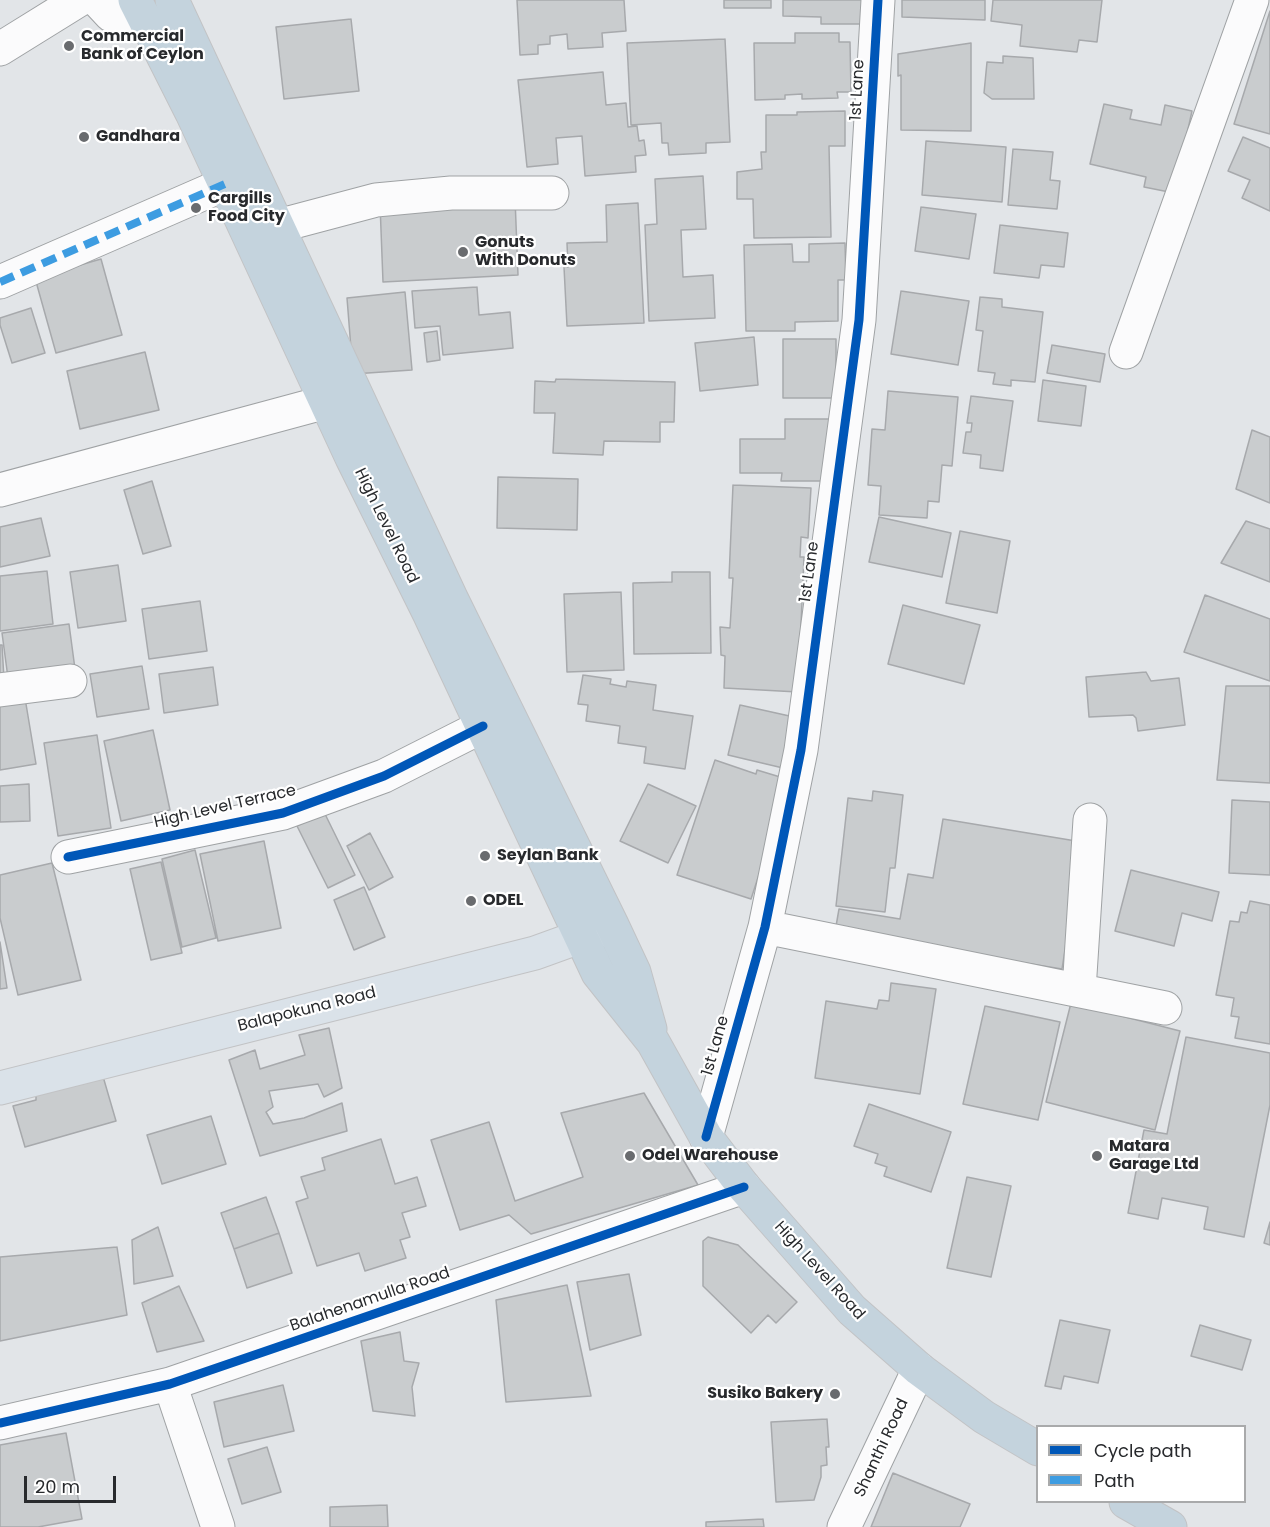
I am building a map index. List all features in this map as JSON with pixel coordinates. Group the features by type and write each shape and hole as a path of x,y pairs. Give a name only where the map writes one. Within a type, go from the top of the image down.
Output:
{"highway":[{"name":"High Level Road","path":"172,0 451,598 634,972 653,1042"},
{"name":"High Level Road","path":"141,12 483,726 598,973 653,1042 706,1137 744,1187 852,1310 919,1368 984,1417 1036,1448"},
{"path":"1128,1503 1170,1527"}],"main road":[{"name":"Balapokuna Road","path":"0,1088 535,952 612,925"}],"street":[{"path":"0,49 79,0"},
{"path":"97,0 111,15 141,12"},
{"name":"1st Lane","path":"706,1137 765,927 801,750 859,320 878,0"},
{"path":"1126,352 1252,0"},
{"path":"0,282 225,184"},
{"path":"278,226 376,200 451,193 552,193"},
{"path":"0,490 326,402"},
{"path":"0,690 70,681"},
{"name":"High Level Terrace","path":"68,857 283,813 384,776 483,726"},
{"path":"1079,990 1090,820"},
{"path":"765,927 1165,1008"},
{"name":"Balahenamulla Road","path":"0,1423 170,1384 744,1187"},
{"name":"Shanthi Road","path":"844,1527 919,1368"},
{"path":"170,1384 218,1527"}],"building":[{"path":"517,0 624,0 626,31 602,33 603,47 568,49 567,34 550,36 550,44 538,45 538,54 520,55"},
{"path":"724,0 771,0 771,8 724,8"},
{"path":"783,0 867,0 867,24 821,24 821,17 783,16"},
{"path":"902,0 985,0 985,20 902,17"},
{"path":"993,0 1102,0 1097,42 1079,40 1077,52 1020,46 1022,25 991,21"},
{"path":"1270,11 1270,134 1234,124"},
{"path":"351,19 359,91 284,99 276,27"},
{"path":"795,33 839,33 839,42 850,42 851,92 837,92 838,98 802,99 802,94 785,95 785,99 755,100 754,43 795,43"},
{"path":"725,39 730,142 706,143 706,153 669,155 668,143 662,143 661,123 631,125 627,43"},
{"path":"971,43 971,131 901,130 901,75 898,76 898,54"},
{"path":"1003,56 1033,58 1034,99 992,99 984,93 987,62 1003,63"},
{"path":"603,72 606,105 626,103 628,127 637,126 639,141 644,140 646,155 635,156 636,172 585,176 582,136 556,138 558,164 527,167 518,80"},
{"path":"1104,104 1132,110 1130,119 1161,125 1165,105 1192,111 1174,193 1144,187 1146,177 1090,164"},
{"path":"845,111 845,146 829,146 831,237 754,238 753,199 737,199 737,172 762,169 761,152 766,152 766,115"},
{"path":"1243,137 1270,148 1270,211 1242,198 1250,180 1228,171"},
{"path":"926,141 1006,147 1002,202 922,195"},
{"path":"1013,149 1053,152 1050,180 1060,181 1057,209 1008,205"},
{"path":"703,176 706,229 681,230 683,277 713,275 715,318 649,321 645,225 657,224 655,179"},
{"path":"515,198 518,275 383,282 380,204"},
{"path":"638,203 644,323 567,326 564,267 568,267 567,243 607,242 606,205"},
{"path":"921,207 976,214 969,259 915,251"},
{"path":"1000,225 1068,233 1064,267 1041,265 1039,278 994,273"},
{"path":"845,243 846,280 838,280 838,321 795,322 795,331 746,331 744,245 792,244 793,262 809,262 809,244"},
{"path":"101,259 122,335 56,353 35,278"},
{"path":"477,287 479,315 510,312 513,348 443,355 440,326 415,328 412,291"},
{"path":"901,291 969,301 958,365 891,354"},
{"path":"405,292 412,370 353,374 347,298"},
{"path":"980,297 1002,299 1002,307 1043,312 1035,382 1011,380 1011,386 993,384 995,373 978,371 983,331 976,330"},
{"path":"31,308 45,353 12,363 0,325 0,318"},
{"path":"437,331 440,360 427,362 424,333"},
{"path":"754,337 758,385 700,391 695,343"},
{"path":"783,339 836,339 836,398 783,398"},
{"path":"1052,345 1105,354 1100,382 1047,373"},
{"path":"145,352 159,410 80,429 67,371"},
{"path":"556,379 675,382 674,422 660,422 660,442 604,441 603,455 553,453 555,413 534,413 535,381 555,382"},
{"path":"1043,380 1086,386 1081,426 1038,421"},
{"path":"888,391 958,397 952,466 942,465 939,502 928,501 927,518 879,515 881,486 868,485 872,429 885,430"},
{"path":"971,396 1013,401 1003,471 980,468 981,455 963,453 966,432 971,432 972,423 967,423"},
{"path":"785,419 832,419 832,481 781,481 782,473 740,473 740,439 785,439"},
{"path":"1252,430 1270,437 1270,503 1236,489"},
{"path":"498,477 578,479 577,530 497,528"},
{"path":"152,481 171,546 143,554 124,490"},
{"path":"733,485 811,488 808,538 801,537 800,557 804,557 798,692 724,688 725,656 721,655 720,627 730,628 733,578 729,578"},
{"path":"879,517 951,533 942,577 869,562"},
{"path":"41,518 50,556 0,567 0,527"},
{"path":"1246,521 1270,529 1270,582 1221,563"},
{"path":"960,531 1010,541 997,613 946,603"},
{"path":"118,565 126,621 78,628 70,572"},
{"path":"47,571 53,624 0,631 0,576"},
{"path":"672,572 710,572 711,653 634,654 633,583 672,582"},
{"path":"621,592 624,670 567,672 564,594"},
{"path":"1205,595 1270,619 1270,681 1184,652"},
{"path":"200,601 207,651 149,659 142,609"},
{"path":"903,605 980,625 964,684 888,664"},
{"path":"69,624 75,669 8,678 2,633"},
{"path":"0,645 2,645 4,679 0,680"},
{"path":"142,666 149,709 97,717 90,674"},
{"path":"213,667 218,705 164,713 159,674"},
{"path":"1146,672 1151,681 1179,678 1185,725 1138,731 1136,718 1133,715 1089,717 1086,677"},
{"path":"583,675 611,679 610,684 626,687 627,681 656,685 653,710 693,716 685,769 644,763 646,747 618,743 620,726 586,721 588,705 578,704"},
{"path":"1226,686 1270,686 1270,783 1217,780"},
{"path":"24,692 36,764 0,770 0,696"},
{"path":"740,705 794,717 783,768 728,755"},
{"path":"153,730 170,810 121,821 104,741"},
{"path":"97,735 111,828 58,836 44,743"},
{"path":"715,760 756,774 757,770 790,780 751,899 677,875"},
{"path":"29,784 30,821 0,822 0,786"},
{"path":"648,784 696,806 668,863 620,841"},
{"path":"873,791 903,795 895,868 890,868 885,912 836,906 848,798 872,801"},
{"path":"1232,800 1270,802 1270,875 1229,873"},
{"path":"324,812 355,875 328,888 297,826"},
{"path":"943,819 1082,842 1062,969 835,932 839,909 900,919 908,874 933,878"},
{"path":"370,833 393,877 369,890 347,846"},
{"path":"264,841 281,928 218,941 200,854"},
{"path":"195,850 216,938 182,947 162,859"},
{"path":"161,862 182,953 151,960 130,869"},
{"path":"52,863 81,980 18,995 0,918 0,875"},
{"path":"1131,870 1219,892 1212,921 1182,913 1174,946 1115,931"},
{"path":"364,887 385,937 354,950 334,900"},
{"path":"1250,901 1270,905 1270,1044 1235,1038 1239,1017 1231,1016 1234,998 1216,995 1230,921 1239,922 1241,912 1247,913"},
{"path":"0,942 7,988 0,989"},
{"path":"891,983 936,989 920,1094 815,1078 826,1001 877,1009 879,1000 889,1001"},
{"path":"1071,1003 1180,1031 1155,1130 1046,1102"},
{"path":"985,1006 1060,1022 1038,1120 963,1104"},
{"path":"329,1028 342,1088 324,1097 318,1084 269,1091 273,1107 266,1112 273,1124 304,1118 342,1103 347,1131 260,1156 229,1060 255,1050 260,1069 305,1055 299,1035"},
{"path":"1186,1037 1270,1053 1270,1105 1244,1237 1204,1229 1208,1207 1162,1198 1158,1219 1128,1213 1144,1130 1167,1134"},
{"path":"102,1073 116,1121 25,1147 13,1106 36,1100 36,1091"},
{"path":"644,1093 698,1185 531,1234 509,1215 460,1230 431,1140 489,1122 515,1201 583,1177 561,1113"},
{"path":"869,1104 951,1132 931,1192 884,1176 887,1167 875,1163 878,1154 854,1146"},
{"path":"211,1116 226,1164 162,1184 147,1135"},
{"path":"381,1139 395,1184 417,1177 426,1206 402,1213 410,1237 400,1240 406,1258 365,1271 359,1253 317,1266 296,1202 308,1198 301,1177 325,1170 322,1158"},
{"path":"967,1177 1011,1186 991,1277 947,1268"},
{"path":"266,1197 279,1233 234,1249 221,1213"},
{"path":"1270,1222 1270,1245 1264,1243"},
{"path":"158,1227 173,1276 134,1284 132,1240"},
{"path":"279,1233 292,1273 247,1288 234,1249"},
{"path":"708,1237 738,1245 797,1302 776,1323 768,1315 751,1333 703,1286 703,1241"},
{"path":"117,1247 127,1315 0,1341 0,1257"},
{"path":"629,1274 641,1335 590,1350 577,1282"},
{"path":"567,1285 591,1396 506,1402 496,1300"},
{"path":"179,1286 204,1341 157,1352 142,1303"},
{"path":"1060,1320 1110,1330 1098,1383 1064,1376 1061,1389 1045,1386"},
{"path":"1200,1325 1251,1340 1242,1370 1191,1356"},
{"path":"400,1332 404,1361 419,1363 412,1387 415,1416 373,1411 361,1341"},
{"path":"283,1385 294,1431 224,1447 214,1402"},
{"path":"827,1419 829,1447 826,1447 827,1465 821,1466 821,1477 814,1500 776,1502 771,1422"},
{"path":"66,1433 82,1519 38,1527 0,1527 0,1445"},
{"path":"267,1447 281,1492 242,1504 228,1459"},
{"path":"893,1473 970,1504 960,1527 871,1527"},
{"path":"387,1505 388,1527 330,1527 330,1507"},
{"path":"763,1519 764,1527 706,1527 706,1522"}],"marked path":[{"path":"0,282 225,184"}],"cycle path":[{"path":"706,1137 765,927 801,750 859,320 878,0"},
{"path":"68,857 283,813 384,776 483,726"},
{"path":"0,1423 170,1384 744,1187"}],"place":[{"name":"Commercial Bank of Ceylon","path":"69,46"},
{"name":"Gandhara","path":"84,137"},
{"name":"Cargills Food City","path":"196,208"},
{"name":"Gonuts With Donuts","path":"463,252"},
{"name":"Seylan Bank","path":"485,856"},
{"name":"ODEL","path":"471,901"},
{"name":"Odel Warehouse","path":"630,1156"},
{"name":"Matara Garage Ltd","path":"1097,1156"},
{"name":"Susiko Bakery","path":"835,1394"}]}
